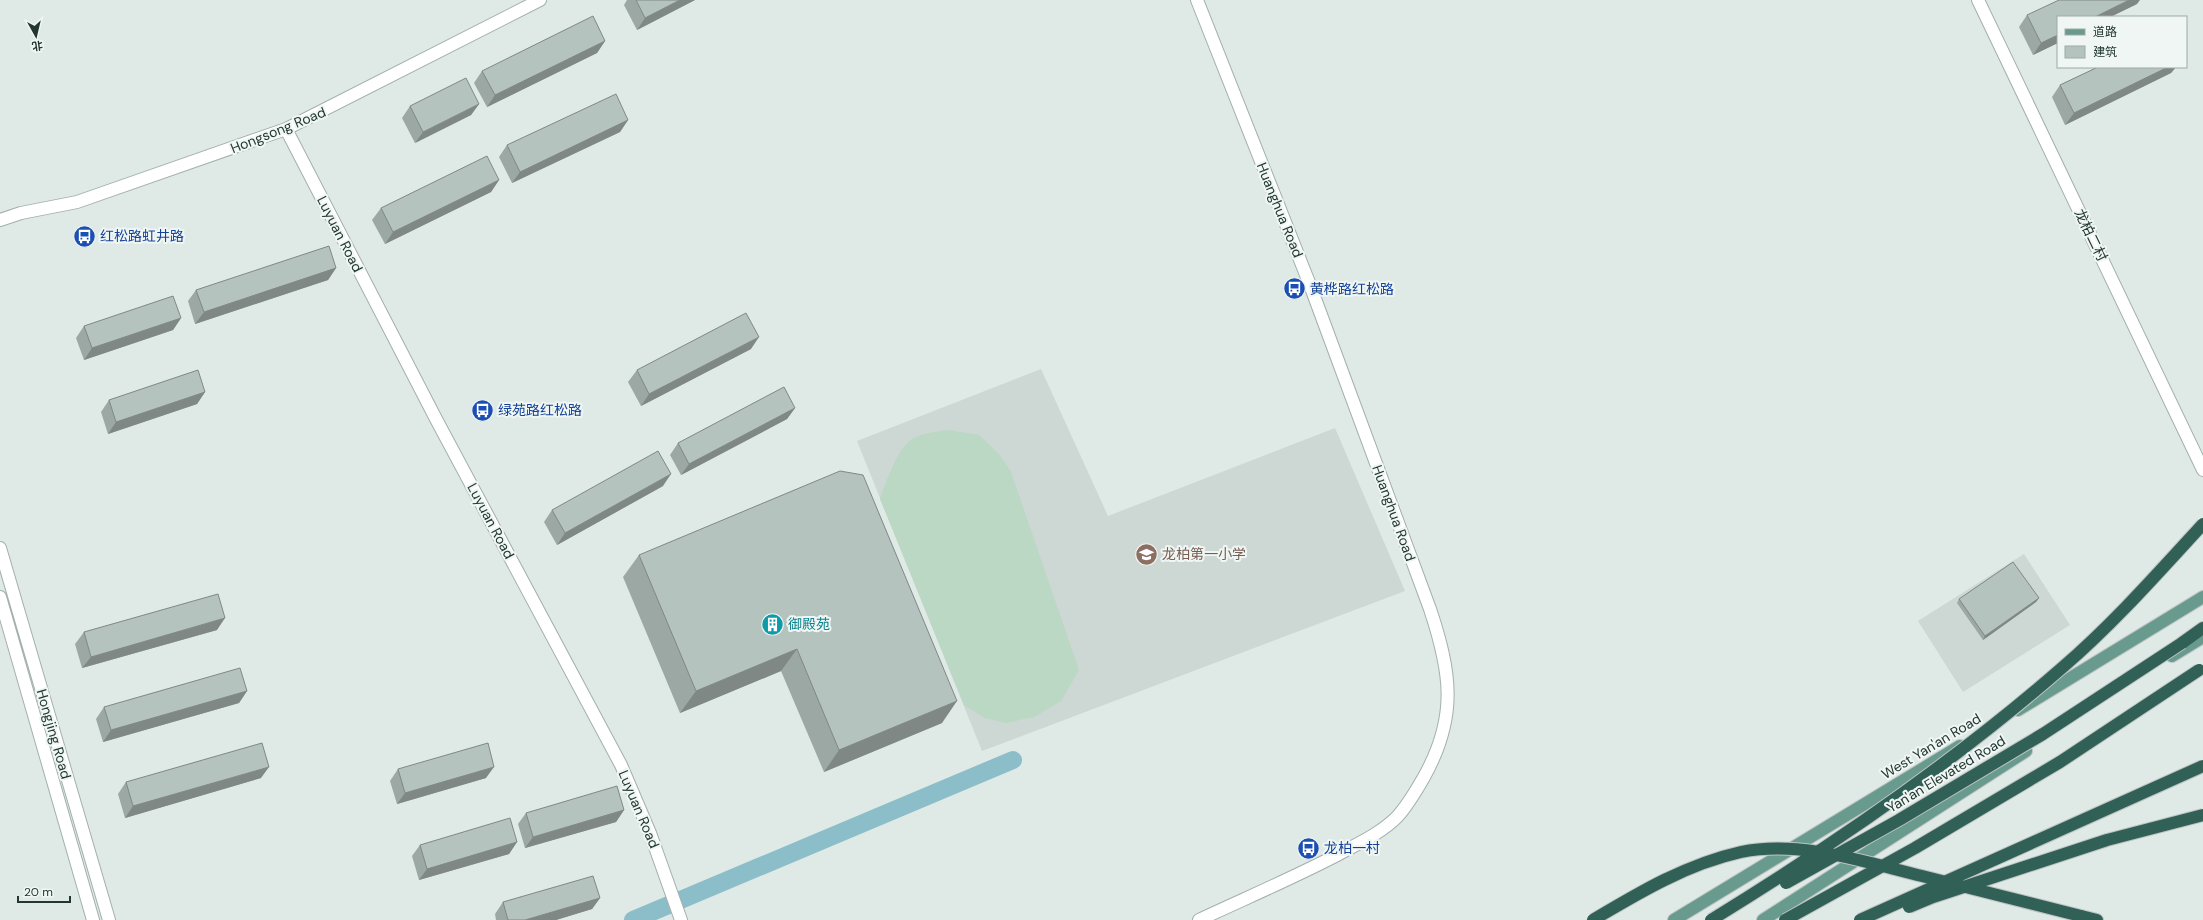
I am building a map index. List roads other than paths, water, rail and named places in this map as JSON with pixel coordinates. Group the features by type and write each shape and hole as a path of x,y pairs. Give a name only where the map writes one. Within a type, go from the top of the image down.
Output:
{"highway":[{"path":"1712,920 1783,876 1903,795 1973,742 2064,666 2148,585 2203,524"},
{"name":"Yan'an Elevated Road","path":"1718,920 1899,820 2043,734 2203,628"},
{"path":"1785,920 1916,848 2054,766 2201,669"},
{"path":"1860,920 2203,766"},
{"path":"1876,920 1933,897 2100,843 2203,815"},
{"path":"1593,920 1638,893 1692,866 1742,852 1789,849 1840,856 2097,920"}],"main road":[{"name":"West Yan'an Road","path":"1674,920 2203,597"},
{"path":"1763,920 2203,637"}],"street":[{"name":"Hongsong Road","path":"0,220 21,213 77,202 286,129 540,0"},
{"name":"Huanghua Road","path":"1197,0 1310,285 1430,609 1442,646 1447,672 1448,701 1443,733 1430,766 1414,796 1397,817 1373,836 1318,865 1199,920"},
{"name":"龙柏二村","path":"1978,0 2203,470"},
{"name":"Luyuan Road","path":"286,129 436,419 621,765 640,808 681,920"},
{"name":"Hongjing Road","path":"0,548 109,920"},
{"name":"Hongjing Road","path":"0,597 93,920"}],"waterway":[{"path":"633,920 1013,760"}],"place":[{"name":"红松路虹井路","path":"85,236"},
{"name":"黄桦路红松路","path":"1295,289"},
{"name":"绿苑路红松路","path":"483,410"},
{"name":"龙柏第一小学","path":"1146,554"},
{"name":"御殿苑","path":"772,624"},
{"name":"龙柏一村","path":"1308,848"}]}
